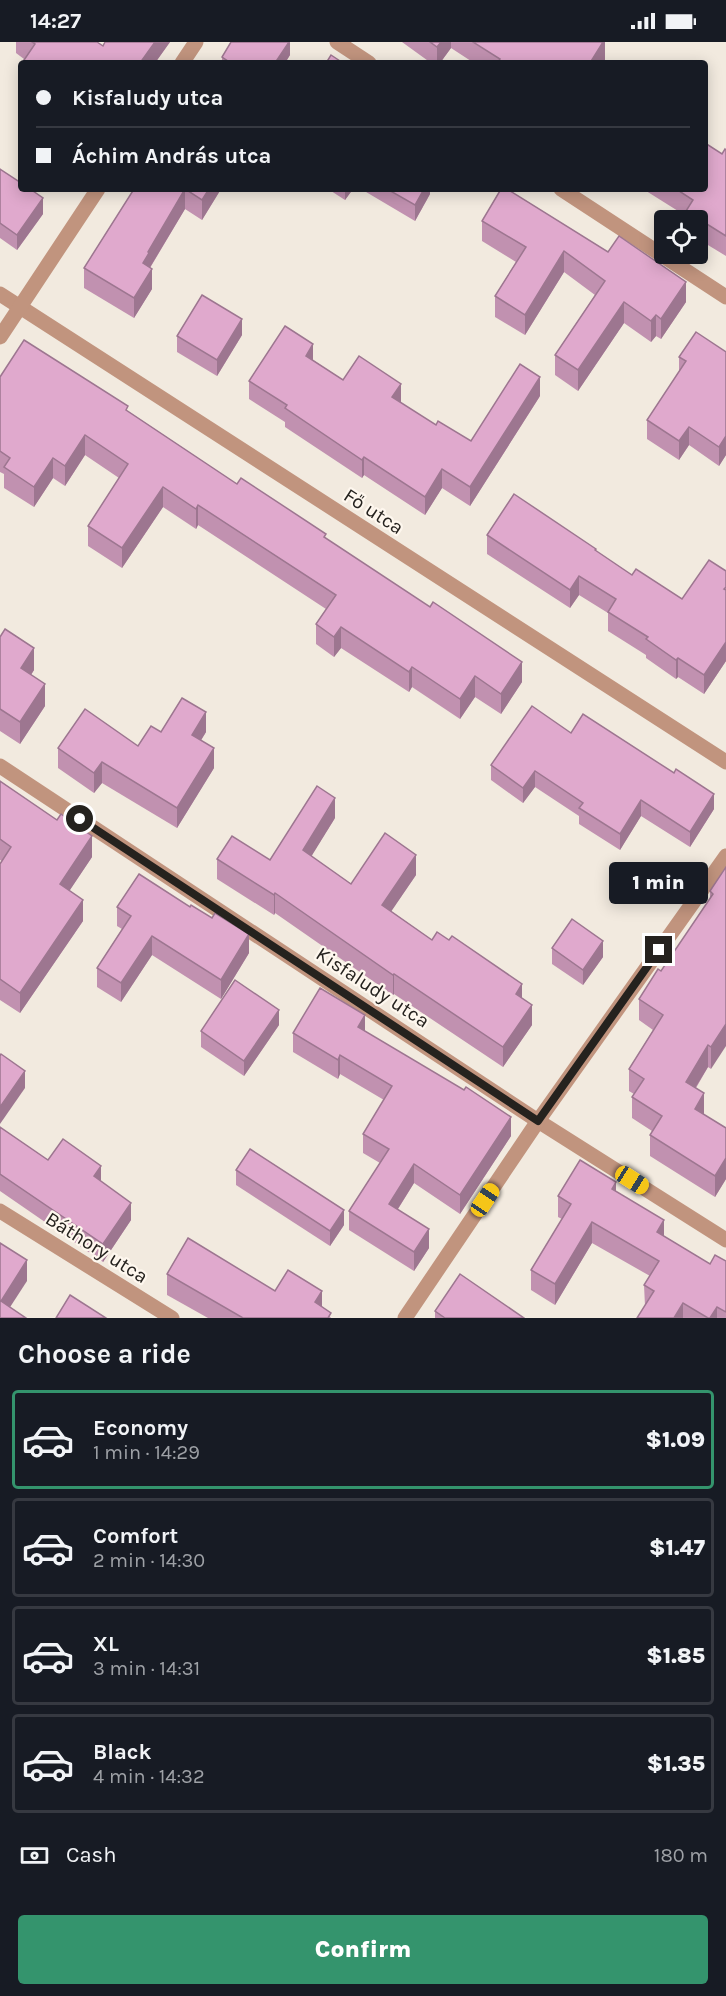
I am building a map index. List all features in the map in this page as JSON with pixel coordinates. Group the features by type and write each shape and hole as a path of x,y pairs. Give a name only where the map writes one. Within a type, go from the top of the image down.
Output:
{"street":[{"path":"184,60 196,42"},
{"path":"337,42 364,60"},
{"path":"0,337 96,192"},
{"path":"566,192 726,297"},
{"name":"Fő utca","path":"0,294 726,762"},
{"name":"Kisfaludy utca","path":"0,766 538,1121 726,1240"},
{"path":"405,1318 538,1121 726,856"},
{"name":"Báthory utca","path":"0,1211 172,1318"}],"building":[{"path":"32,42 97,42 103,46 105,42 155,42 142,60 24,60 35,44"},
{"path":"231,42 289,42 277,60 226,60 222,57"},
{"path":"430,42 441,42 437,47"},
{"path":"473,42 603,42 592,60 500,59"},
{"path":"331,55 338,60 328,60"},
{"path":"708,145 722,154 725,149 726,236 708,225 708,210 687,210 693,200 681,192 708,192"},
{"path":"0,169 18,181 18,192 34,192 43,198 17,235 0,223"},
{"path":"132,192 183,192 148,252 143,263 152,269 134,298 84,268"},
{"path":"190,192 207,192 202,200"},
{"path":"392,192 422,192 415,205"},
{"path":"499,192 512,192 608,252 619,236 654,260 654,264 660,264 686,282 661,319 656,315 651,321 624,302 578,370 555,355 605,281 564,251 525,315 495,296 526,247 482,221"},
{"path":"202,295 242,319 217,360 177,336"},
{"path":"285,326 313,344 306,356 343,380 359,356 401,384 392,397 436,425 438,421 471,441 520,364 540,377 470,487 442,469 425,497 364,457 362,460 285,408 287,405 249,381"},
{"path":"696,332 726,352 726,436 719,447 689,427 679,441 647,420 686,361 679,357"},
{"path":"24,340 128,406 126,410 237,484 241,478 326,534 324,537 430,607 433,602 522,662 501,694 475,676 460,699 412,667 409,672 341,627 334,637 316,624 336,595 198,505 196,509 163,487 122,548 88,526 128,464 85,435 65,466 53,458 34,487 4,467 10,458 0,451 0,377"},
{"path":"514,494 632,575 636,569 682,599 709,560 726,571 724,589 726,590 726,642 704,675 678,658 676,660 646,639 648,637 608,612 616,599 579,576 570,590 487,535"},
{"path":"5,629 34,648 21,668 45,684 20,722 0,709 0,637"},
{"path":"182,698 206,712 192,735 214,748 177,808 102,762 94,773 58,748 85,709 138,746 151,726 161,732"},
{"path":"532,706 571,733 583,714 674,773 676,769 714,794 690,832 641,800 620,834 579,808 583,803 535,771 523,788 491,765"},
{"path":"0,781 57,820 61,814 92,836 60,884 83,900 20,993 0,979 0,864 11,847 0,839"},
{"path":"317,786 335,798 303,850 351,884 385,833 416,855 382,905 432,940 437,932 449,940 452,936 522,984 516,994 532,1005 503,1047 393,975 275,893 274,895 217,859 232,836 270,860"},
{"path":"726,867 726,1024 711,1047 708,1045 686,1082 704,1093 695,1109 726,1128 726,1158 715,1176 650,1135 662,1116 632,1097 644,1079 629,1069 663,1015 639,999 658,969 661,971 713,894 710,891"},
{"path":"139,874 190,907 191,905 212,918 215,913 249,934 221,980 152,936 121,983 97,968 131,916 117,907"},
{"path":"572,919 603,941 583,970 552,948"},
{"path":"235,980 279,1010 244,1061 201,1031"},
{"path":"320,988 365,1015 358,1027 464,1090 466,1087 511,1117 460,1195 414,1164 389,1204 429,1229 414,1252 349,1211 389,1149 363,1134 392,1086 340,1055 338,1060 293,1033"},
{"path":"1,1054 25,1071 0,1107 0,1056"},
{"path":"0,1127 48,1160 63,1139 101,1166 94,1176 131,1203 103,1244 0,1174"},
{"path":"250,1149 344,1210 330,1231 236,1170"},
{"path":"580,1160 616,1182 612,1189 664,1220 657,1232 710,1264 715,1255 726,1261 726,1312 717,1307 708,1318 683,1303 674,1318 637,1318 654,1291 644,1285 659,1261 592,1222 555,1284 531,1270 571,1204 558,1196"},
{"path":"188,1238 275,1291 288,1270 322,1291 315,1302 331,1313 328,1318 243,1318 167,1274"},
{"path":"0,1243 27,1260 1,1301 26,1318 0,1318"},
{"path":"460,1274 524,1318 445,1318 435,1311"},
{"path":"70,1295 106,1318 56,1318"}],"route":[{"path":"80,819 538,1121 659,950"}]}
